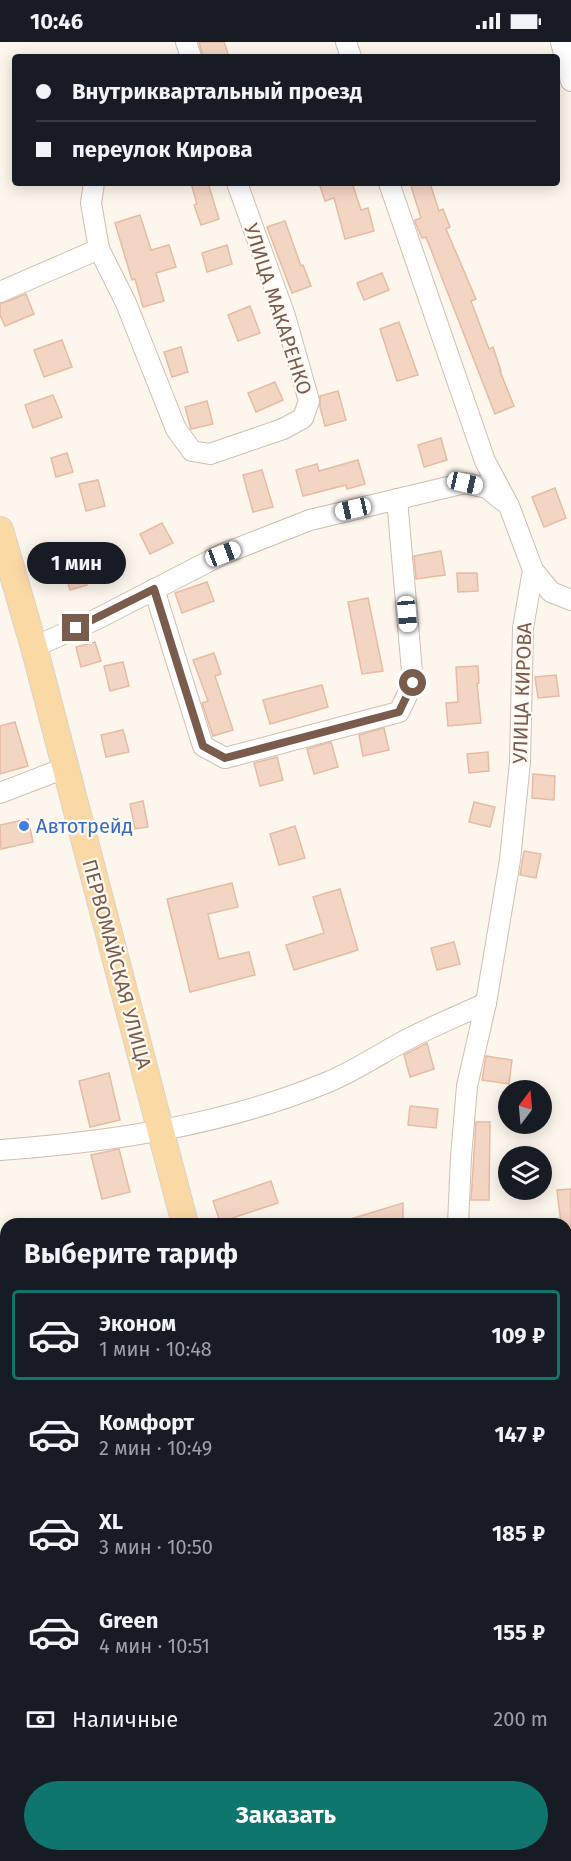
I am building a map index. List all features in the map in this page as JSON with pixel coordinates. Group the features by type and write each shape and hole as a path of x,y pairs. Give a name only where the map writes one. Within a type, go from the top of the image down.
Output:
{"main road":[{"name":"ПЕРВОМАЙСКАЯ УЛИЦА","path":"0,530 34,647 183,1218"}],"street":[{"path":"561,42 571,81"},
{"name":"УЛИЦА МАКАРЕНКО","path":"94,186 92,203 99,249 126,303 176,429 192,451 210,454 283,429 303,418 309,401 285,316 238,186"},
{"path":"390,186 485,461 509,506 533,570 551,592 571,600"},
{"path":"0,292 99,249"},
{"path":"34,647 97,619 223,554 310,519 465,483 487,488 509,506"},
{"path":"154,589 203,746 225,758 399,712 413,683 397,499"},
{"name":"УЛИЦА КИРОВА","path":"458,1218 460,1157 467,1086 486,1003 510,860 520,762 523,628 533,570"},
{"path":"0,793 65,768"},
{"path":"0,1150 68,1145 161,1131 264,1107 330,1081 411,1038 486,1003"}],"building":[{"path":"199,42 224,42 228,54 202,54"},
{"path":"192,186 209,186 219,219 201,225 194,205 197,204"},
{"path":"320,186 353,186 361,210 368,208 374,231 345,239 334,198 325,201"},
{"path":"411,186 431,186 439,211 443,209 450,227 446,229 476,299 471,301 489,349 493,347 514,406 495,414 426,237 422,238 415,222 421,218"},
{"path":"140,215 151,250 169,245 176,267 156,273 164,301 143,307 135,279 132,280 115,223"},
{"path":"285,221 301,266 303,265 311,286 292,293 267,227"},
{"path":"227,245 232,264 207,272 202,253"},
{"path":"382,273 389,290 364,300 357,283"},
{"path":"26,294 34,314 5,326 0,315 0,304"},
{"path":"250,306 260,333 238,341 228,315"},
{"path":"399,322 418,375 397,381 380,329"},
{"path":"62,340 72,367 44,377 34,350"},
{"path":"181,347 188,372 172,377 164,352"},
{"path":"275,382 283,400 256,412 248,393"},
{"path":"338,391 346,420 325,426 320,407 320,396"},
{"path":"53,395 62,417 33,428 25,405"},
{"path":"207,401 213,424 191,429 185,407"},
{"path":"441,438 447,460 424,467 418,445"},
{"path":"67,453 73,472 56,477 51,458"},
{"path":"358,460 365,484 347,489 346,485 303,496 296,470 317,464 319,471"},
{"path":"262,470 273,507 253,512 243,475"},
{"path":"98,480 105,506 86,511 79,484"},
{"path":"555,488 566,518 544,527 532,497"},
{"path":"162,523 173,543 150,554 140,534"},
{"path":"441,551 445,575 416,579 414,556"},
{"path":"78,556 87,585 70,590 61,561"},
{"path":"457,573 477,573 478,591 458,592"},
{"path":"207,582 214,601 182,613 175,593"},
{"path":"368,598 383,671 362,674 348,602"},
{"path":"95,642 101,661 81,667 76,647"},
{"path":"214,653 221,674 215,676 233,730 213,736 202,703 208,701 193,660"},
{"path":"123,662 129,686 110,691 104,666"},
{"path":"478,666 479,683 477,683 481,723 448,726 446,703 458,702 456,667"},
{"path":"556,675 559,696 538,698 535,677"},
{"path":"322,685 328,707 270,724 263,700"},
{"path":"15,722 28,766 0,774 0,726"},
{"path":"384,728 389,750 363,756 359,735"},
{"path":"123,730 129,752 106,757 101,735"},
{"path":"331,742 338,767 314,774 307,749"},
{"path":"488,752 489,771 469,773 467,754"},
{"path":"277,757 283,780 260,786 254,763"},
{"path":"533,774 555,776 554,800 532,798"},
{"path":"143,801 148,827 135,829 130,804"},
{"path":"474,802 495,807 490,827 469,822"},
{"path":"28,819 33,842 1,849 0,825"},
{"path":"295,826 305,858 279,865 270,834"},
{"path":"524,851 541,854 536,878 520,875"},
{"path":"232,883 238,907 208,914 219,959 249,952 255,975 190,992 167,899"},
{"path":"340,889 358,950 294,970 286,945 324,933 313,897"},
{"path":"454,942 460,964 437,970 431,948"},
{"path":"427,1043 434,1069 410,1077 404,1055"},
{"path":"486,1056 512,1060 510,1080 498,1080 498,1082 482,1080"},
{"path":"109,1073 120,1120 90,1127 79,1081"},
{"path":"410,1106 438,1109 436,1128 408,1125"},
{"path":"476,1122 490,1122 489,1200 471,1200"},
{"path":"119,1149 130,1192 102,1199 91,1155"},
{"path":"271,1181 278,1203 232,1218 219,1218 213,1201"},
{"path":"571,1189 571,1218 560,1218 557,1190"},
{"path":"403,1203 403,1218 354,1218"}],"place":[{"name":"Автотрейд","path":"24,826"}],"route":[{"path":"76,628 154,589 203,746 225,758 399,712 413,683"}]}
